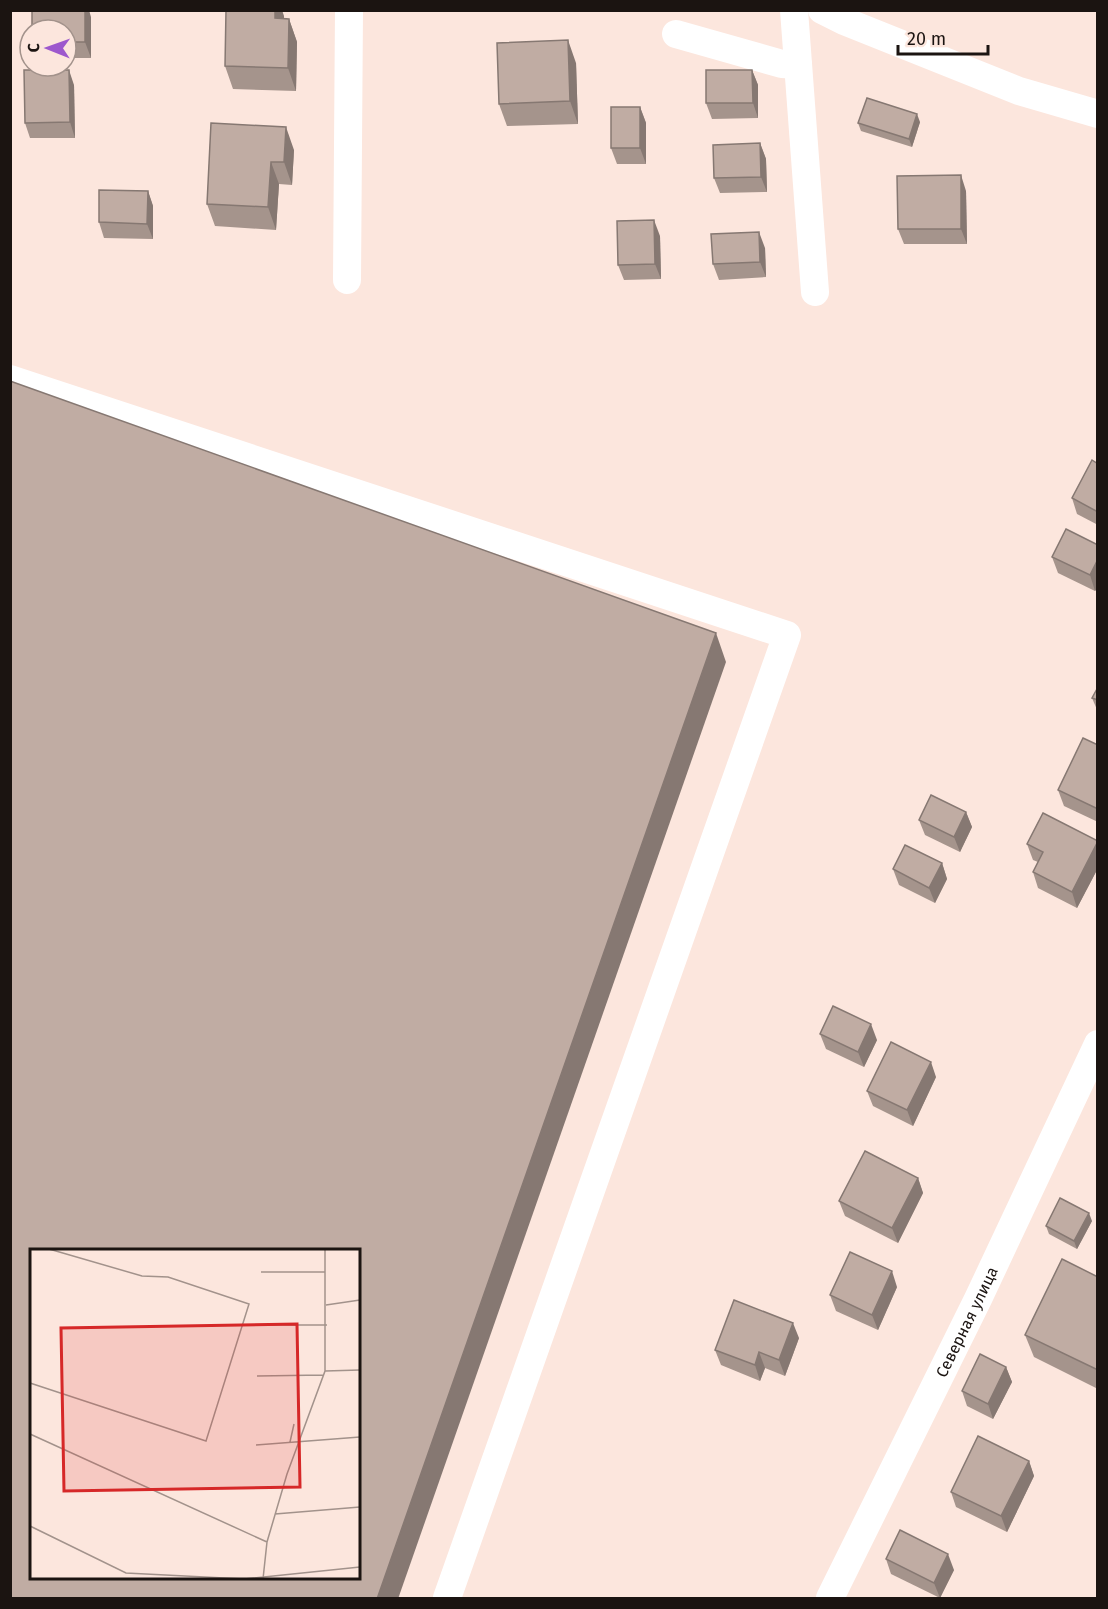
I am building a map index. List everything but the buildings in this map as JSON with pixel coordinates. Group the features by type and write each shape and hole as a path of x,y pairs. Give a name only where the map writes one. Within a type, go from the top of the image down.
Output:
{"street":[{"path":"347,280 349,10"},
{"path":"794,10 815,292"},
{"path":"822,10 844,21 1019,91 1098,114"},
{"path":"676,34 782,64 798,65"},
{"path":"10,379 787,635 447,1599"},
{"name":"Северная улица","path":"830,1599 978,1299 1098,1044"}]}
